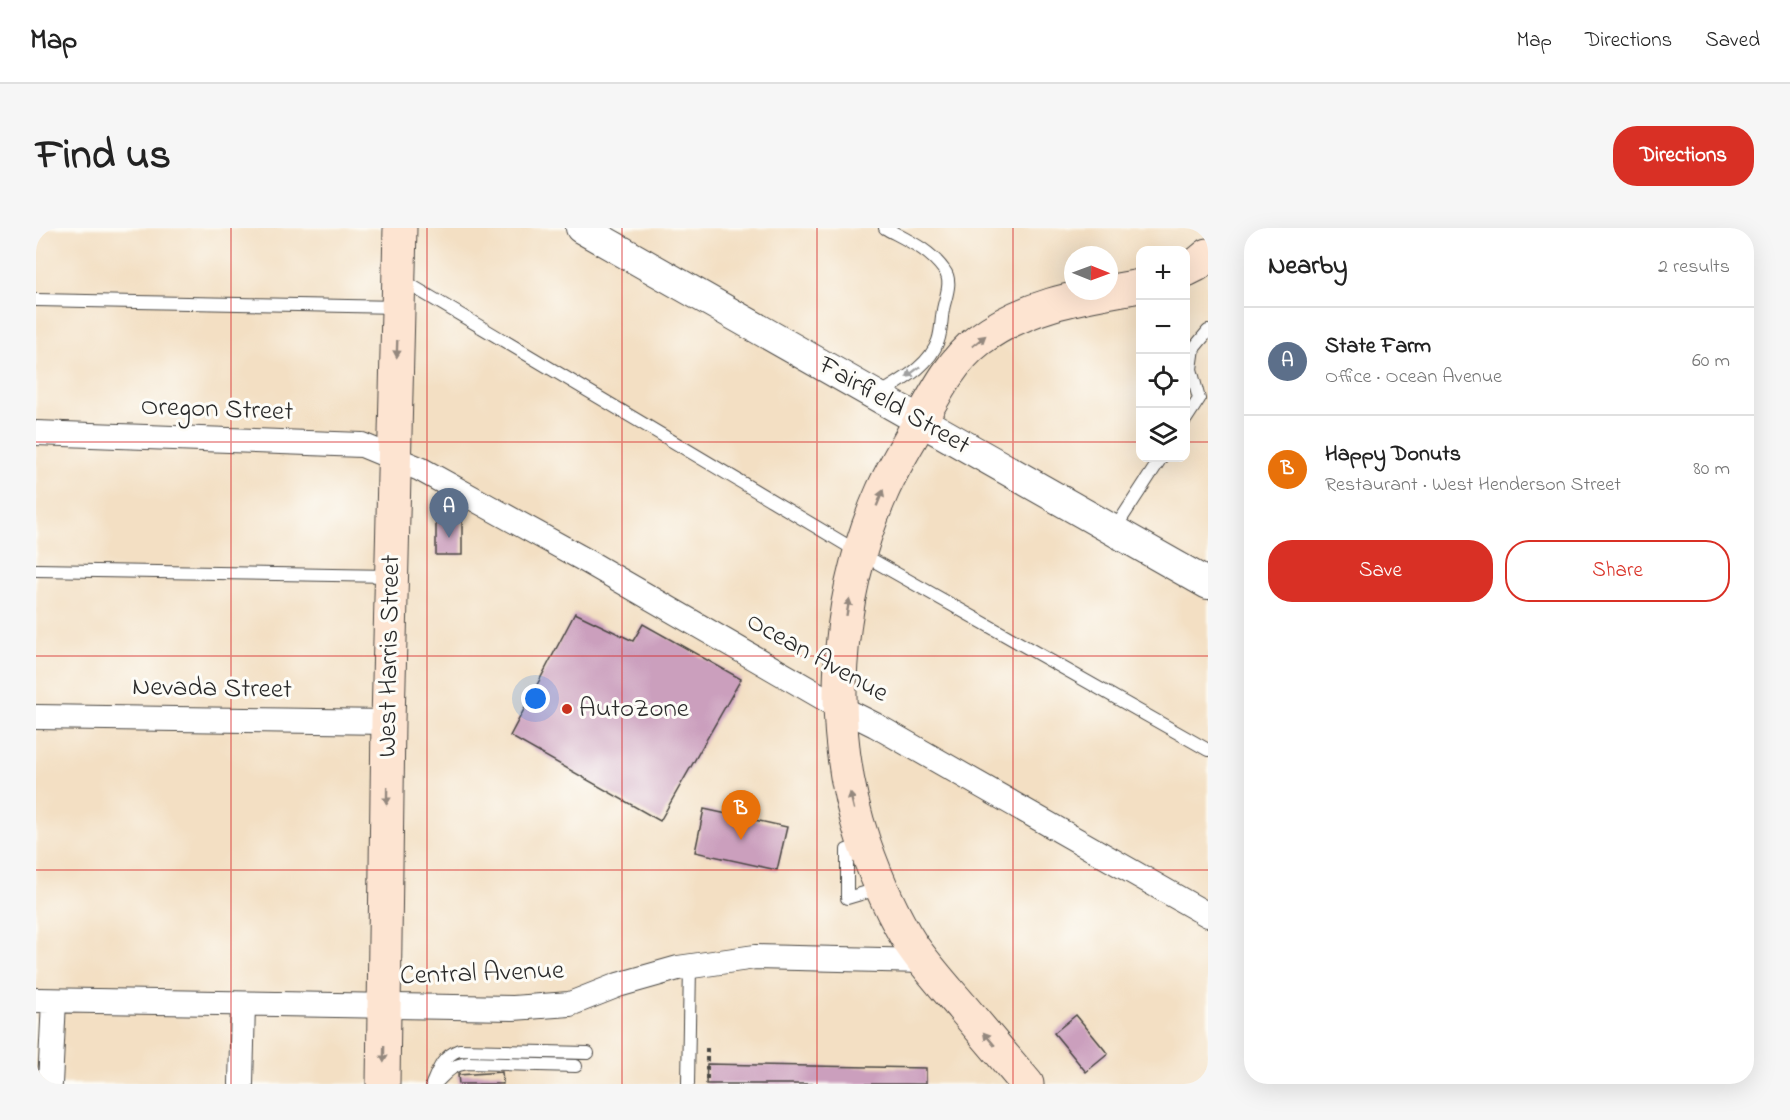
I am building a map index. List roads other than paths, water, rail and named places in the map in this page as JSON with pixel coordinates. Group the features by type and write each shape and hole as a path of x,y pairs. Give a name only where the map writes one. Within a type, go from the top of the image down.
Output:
{"main road":[{"name":"West Harris Street","path":"383,1084 393,459 400,228"},
{"path":"1190,268 1208,255"},
{"path":"1027,1084 924,961 898,921 865,844 849,791 842,739 843,646 848,608 860,553 882,492 920,421 946,352 978,341 1013,318 1067,299 1136,287"}],"street":[{"name":"Fairfield Street","path":"581,228 1208,584"},
{"name":"Oregon Street","path":"36,433 362,445 393,459"},
{"name":"Ocean Avenue","path":"393,459 420,469 585,560 841,708 875,725 1208,915"},
{"name":"Nevada Street","path":"36,717 388,722"},
{"name":"Central Avenue","path":"45,1000 513,1008 570,1004 618,985 690,966 755,957 924,961"},
{"path":"45,1000 50,1084"},
{"path":"241,1084 243,1004"}],"lane":[{"path":"877,396 902,381 926,362 934,351 946,352 941,318 949,286 946,272 929,252 885,228"},
{"path":"36,300 398,292 1208,750"},
{"path":"1190,412 1199,399 1191,369 1194,348 1208,331"},
{"path":"1114,530 1158,462"},
{"path":"36,570 391,576"},
{"path":"865,844 847,850 847,897 882,887"},
{"path":"688,1084 690,966"},
{"path":"459,1050 582,1059 456,1065 433,1084 445,1059 450,1053 459,1050"}],"place":[{"name":"State Farm","path":"449,538"},
{"name":"AutoZone","path":"567,709"},
{"name":"Happy Donuts","path":"741,840"}]}
